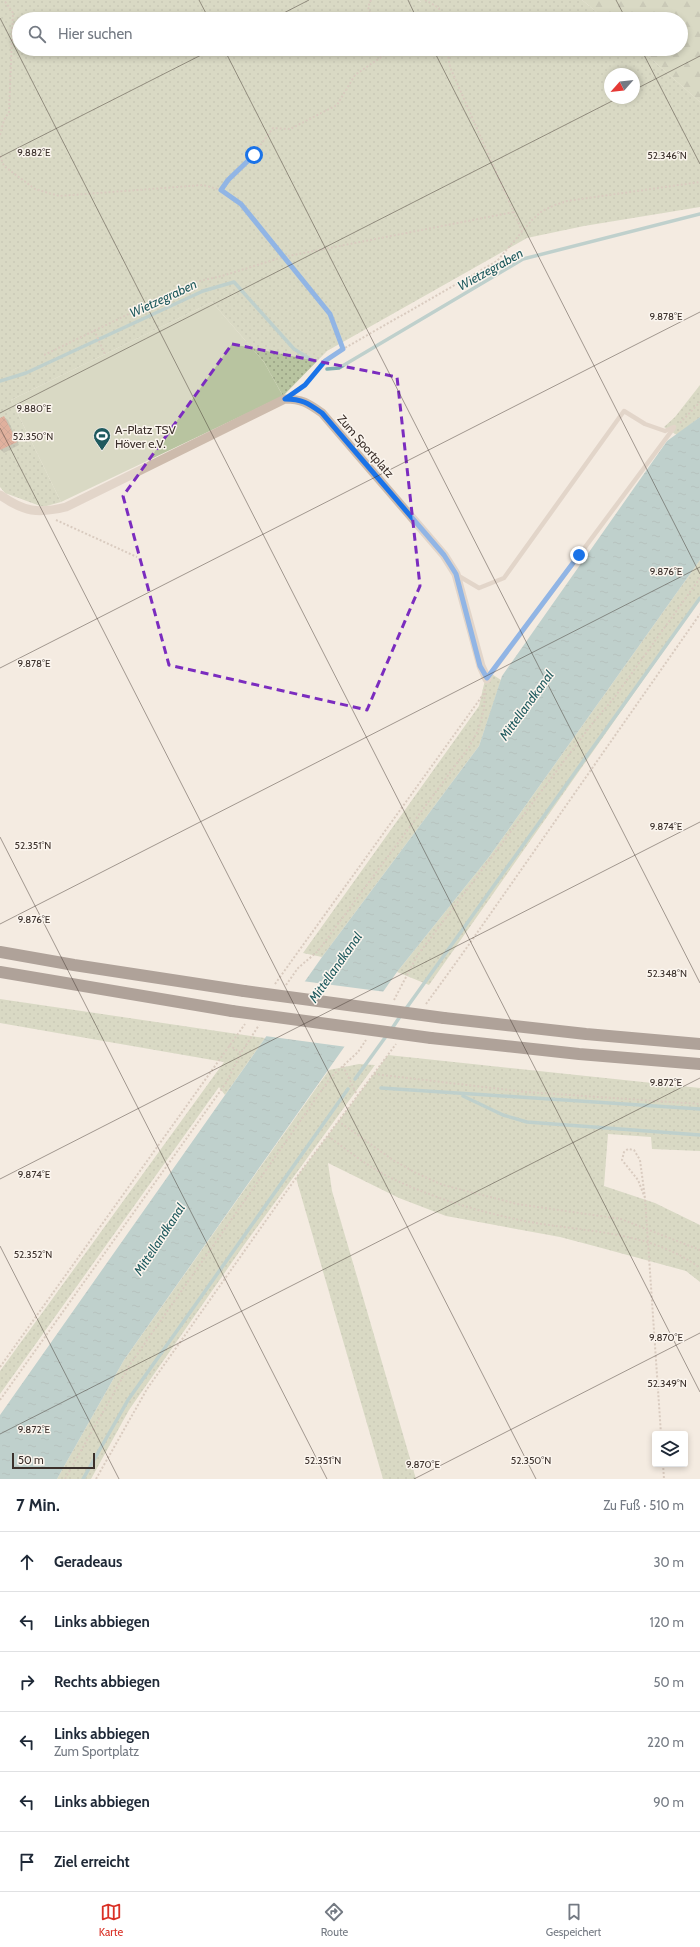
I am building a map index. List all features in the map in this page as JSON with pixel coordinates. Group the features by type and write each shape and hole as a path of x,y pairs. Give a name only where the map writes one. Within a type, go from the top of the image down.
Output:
{"highway":[{"path":"0,952 244,991 444,1018 586,1034 700,1044"},
{"path":"0,972 232,1011 431,1038 579,1054 700,1064"}],"street":[{"path":"0,495 11,502 40,512 74,503 285,399"},
{"name":"Zum Sportplatz","path":"285,399 299,399 310,404 322,413 428,536 456,574 480,666 487,678"}],"lane":[{"path":"456,574 479,588 504,578 624,411 645,424 664,431 674,427"},
{"path":"487,678 674,427"}],"path":[{"path":"4,0 12,12"},
{"path":"370,12 368,7 371,0"},
{"path":"426,0 439,8 440,12"},
{"path":"0,135 4,120 9,112 12,38"},
{"path":"221,190 228,180 248,162 273,128 290,129 337,105 355,74 382,56"},
{"path":"448,56 450,67 522,231"},
{"path":"0,156 4,166 35,189 59,196 203,184 221,190 241,204 330,314 343,349"},
{"path":"285,399 305,385 325,361 343,349 497,261 515,242 522,231 542,212 567,201 700,182"},
{"path":"44,355 195,282 222,276 283,257 514,212"},
{"path":"94,330 105,354"},
{"path":"674,427 684,420 700,402"},
{"path":"40,512 137,557"},
{"path":"400,992 406,973 417,956 595,720 614,698 700,578"},
{"path":"425,1004 463,953 700,614"},
{"path":"286,970 485,692 484,709 478,731 469,747 318,951 298,968 287,982"},
{"path":"0,1366 245,1024"},
{"path":"0,1400 226,1083 241,1053 256,1030"},
{"path":"96,1479 147,1389 357,1094 374,1074 397,1042"},
{"path":"229,1045 241,1053"},
{"path":"65,1479 129,1366 332,1077 358,1052"},
{"path":"343,1066 357,1094"},
{"path":"374,1074 526,1092 700,1104"},
{"path":"338,1121 393,1160 416,1173 443,1185 517,1204 621,1219 700,1250"},
{"path":"328,1136 358,1159 393,1179 462,1205 516,1219 595,1230 649,1242 685,1258 700,1268"},
{"path":"646,1198 638,1180 622,1159 624,1152 628,1149 634,1150 640,1160 646,1198 661,1431"},
{"path":"663,1467 664,1479"}],"highlighted area":[{"path":"232,344 397,377 420,586 367,710 169,665 123,496"}],"green space":[{"path":"0,0 418,0 421,2 419,0 582,0 597,12 12,12 12,56 648,56 700,102 700,207 584,226 527,238 327,351 283,396 264,362 212,302 11,400 61,502 43,507 5,493 0,487"},
{"path":"582,0 700,0 700,102 648,56 688,56 688,12 597,12"},
{"name":"A-Platz TSV Höver e.V.","path":"212,302 264,362 283,396 61,502 11,400"},
{"path":"700,385 700,417 677,435 664,427 675,417"},
{"path":"700,560 700,599 429,985 397,972 489,857"},
{"path":"487,671 501,680 479,746 322,957 303,953 479,706"},
{"path":"0,999 265,1038 225,1095 219,1087 0,1394 0,1371 224,1062 0,1023"},
{"path":"388,1055 700,1088 700,1151 652,1149 651,1137 608,1134 604,1186 655,1203 700,1225 700,1282 686,1271 560,1237 446,1216 399,1198 328,1163 332,1191 416,1479 383,1479 296,1178"},
{"path":"359,1064 375,1065 244,1245 129,1410 91,1479 57,1479 124,1360 329,1070"}],"water":[{"name":"Mittellandkanal","path":"700,417 700,560 489,857 397,972 124,1360 57,1479 0,1479 0,1415 322,957 479,746 502,676 667,441"}],"pier":[{"path":"302,981 386,992 347,1047 265,1036"}],"building":[{"path":"4,416 17,442 0,450 0,418"}],"waterway":[{"name":"Wietzegraben","path":"327,369 339,368 523,259 700,214"},
{"name":"Wietzegraben","path":"0,381 26,373 203,291 234,282 294,349 312,360"},
{"path":"405,1010 700,598"},
{"path":"391,1030 401,1015"},
{"path":"355,1079 387,1035"},
{"path":"381,1088 700,1109"},
{"path":"83,1479 128,1400 348,1089"},
{"path":"463,1096 503,1115 527,1122 700,1135"}],"place":[{"name":"A-Platz TSV Höver e.V.","path":"102,451"}],"route":[{"path":"254,155 228,180 221,190 241,204 330,314 338,332 343,349 325,361 305,385 285,399 299,399 310,404 322,413 444,555 456,574 480,666 487,678 579,555"}]}
